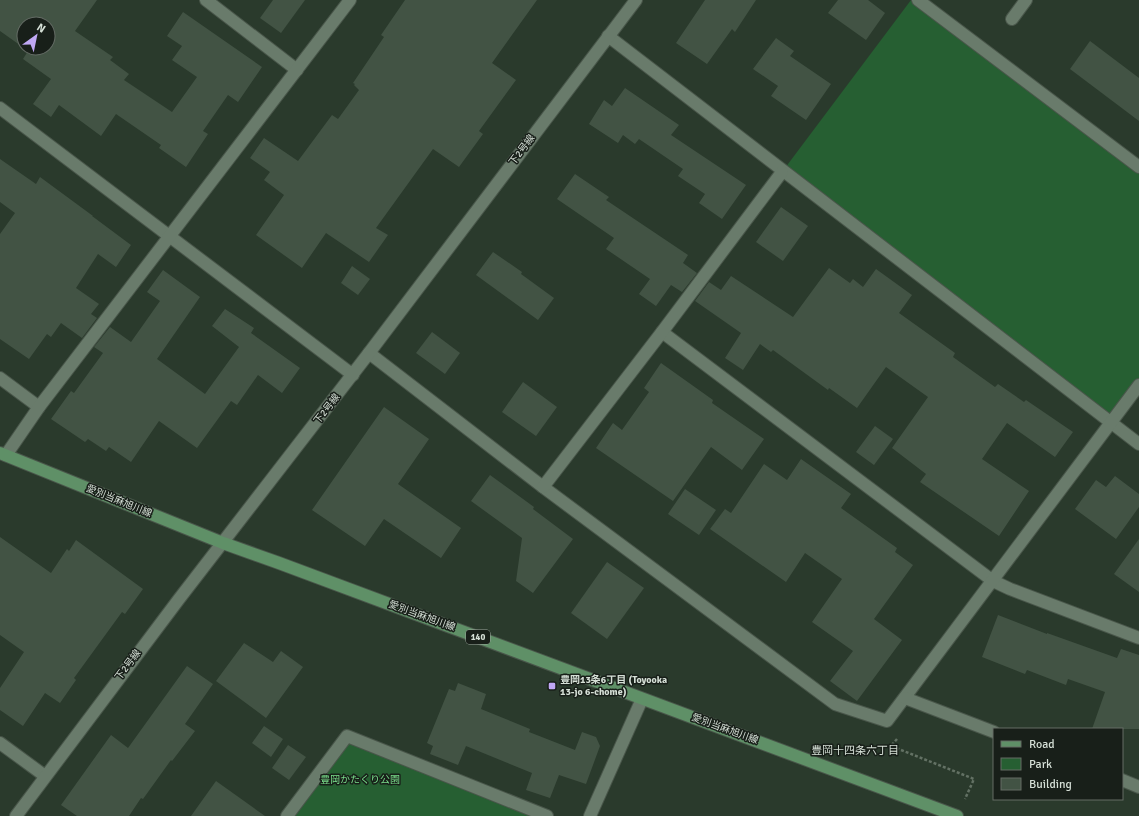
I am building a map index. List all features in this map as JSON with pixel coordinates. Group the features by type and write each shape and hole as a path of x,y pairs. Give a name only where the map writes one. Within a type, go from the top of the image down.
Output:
{"main road":[{"name":"愛別当麻旭川線","path":"3,454 223,543 958,816"}],"street":[{"path":"206,0 297,70"},
{"path":"3,454 350,0"},
{"name":"下2号線","path":"16,816 179,599 353,374 636,0"},
{"path":"918,0 1139,167"},
{"path":"1012,18 1026,0"},
{"path":"608,36 782,172 1139,444"},
{"path":"0,108 353,374"},
{"path":"543,487 782,172"},
{"path":"662,332 993,581 1010,589 1139,638"},
{"path":"369,353 543,487 835,704 887,721 1139,385"},
{"path":"0,378 39,407"},
{"path":"905,698 993,732"},
{"path":"590,816 642,699"},
{"path":"287,816 347,736 547,816"},
{"path":"0,743 45,776"},
{"path":"1123,780 1139,787"}],"path":[{"path":"891,746 974,779"}],"green space":[{"path":"911,0 918,0 1139,167 1139,385 1110,423 782,172"},
{"name":"豊岡かたくり公園","path":"347,736 547,816 287,816"}],"building":[{"path":"0,0 97,0 75,31 113,57 110,60 129,74 124,80 172,112 197,77 172,60 182,46 167,36 183,12 262,67 238,102 228,95 203,131 208,134 186,167 159,148 161,145 116,114 101,136 59,105 51,117 33,104 51,79 23,59 25,56 56,56 56,16 16,16 16,42 0,31"},
{"path":"273,0 305,0 281,33 260,18"},
{"path":"405,0 537,0 492,63 516,80 479,131 483,134 459,167 433,149 376,228 388,235 369,262 326,233 302,268 256,235 284,195 264,180 270,172 250,158 264,138 298,161 332,115 338,119 359,90 353,83 384,37 381,35"},
{"path":"705,0 756,0 735,32 732,29 707,64 676,43"},
{"path":"838,0 868,0 885,13 866,40 828,13"},
{"path":"776,38 794,51 790,56 831,84 806,120 771,96 778,86 753,69"},
{"path":"1090,41 1139,78 1139,121 1070,69"},
{"path":"625,88 679,125 671,135 746,185 722,219 699,203 705,194 678,176 683,169 639,139 635,144 623,135 618,143 589,124 604,100 612,106"},
{"path":"0,159 36,184 40,177 131,245 116,267 98,254 76,288 99,304 91,314 97,318 82,338 61,323 51,337 47,334 29,359 0,339 0,234 15,213 0,202"},
{"path":"575,174 609,197 606,200 688,255 683,263 697,273 682,292 671,285 656,306 639,294 650,279 606,249 614,238 557,199"},
{"path":"781,207 808,226 783,261 756,242"},
{"path":"493,252 522,272 521,274 554,298 538,320 476,275"},
{"path":"352,266 370,279 358,295 341,283"},
{"path":"829,268 850,283 853,279 863,287 876,269 912,295 899,313 955,353 953,357 995,387 998,384 1024,402 1026,400 1073,432 1055,457 1007,423 982,459 1029,491 999,536 920,482 926,474 892,448 928,397 886,367 857,408 829,388 828,390 773,350 771,352 760,344 743,370 725,358 741,333 695,301 709,282 721,290 731,276 793,317"},
{"path":"163,270 200,297 157,359 205,394 239,347 212,326 225,309 254,328 251,333 300,368 282,393 258,375 237,405 231,401 197,448 159,421 131,462 109,447 106,451 88,439 85,442 51,419 71,391 74,393 103,353 94,347 110,327 131,342 160,301 147,292"},
{"path":"432,332 460,353 445,374 416,353"},
{"path":"661,363 713,400 712,403 764,439 742,470 711,447 673,501 596,448 613,423 622,430 649,392 644,388"},
{"path":"523,382 557,407 536,436 502,412"},
{"path":"384,407 429,439 398,484 461,528 441,558 384,519 365,546 312,510"},
{"path":"875,426 893,439 874,465 856,452"},
{"path":"801,459 851,494 841,508 897,548 895,552 913,565 874,619 902,640 857,701 830,681 853,651 812,622 842,579 805,553 786,582 710,529 725,509 731,513 764,464 787,480"},
{"path":"490,475 534,507 533,509 573,539 533,593 516,581 522,538 471,501"},
{"path":"1115,476 1139,494 1139,507 1116,539 1075,509 1096,480 1106,487"},
{"path":"685,489 716,510 699,535 668,514"},
{"path":"0,537 51,573 67,549 69,551 76,540 143,589 125,614 122,612 74,678 76,680 60,703 45,693 23,726 0,710 0,688 24,652 0,635"},
{"path":"1139,539 1139,592 1114,574"},
{"path":"607,562 644,588 607,639 571,613"},
{"path":"998,615 1047,634 1117,658 1121,649 1139,655 1139,729 1092,728 1105,692 1068,679 1066,685 1027,670 1025,674 982,657"},
{"path":"244,643 273,662 281,651 303,667 266,718 216,681"},
{"path":"187,666 213,684 185,724 195,731 172,761 171,760 143,799 141,798 129,816 77,816 61,805 111,735 128,748"},
{"path":"458,683 486,694 481,709 530,729 529,732 575,750 582,732 596,737 600,746 586,784 559,775 550,798 526,790 532,773 466,746 458,765 430,754 433,746 427,743 449,689 455,691"},
{"path":"264,726 283,739 271,757 252,743"},
{"path":"288,745 306,757 289,780 272,768"},
{"path":"216,781 265,816 191,816"}],"place":[{"name":"豊岡13条6丁目 (Toyooka 13-jo 6-chome)","path":"552,686"}],"district":[{"name":"豊岡十四条六丁目","path":"855,750"}]}
